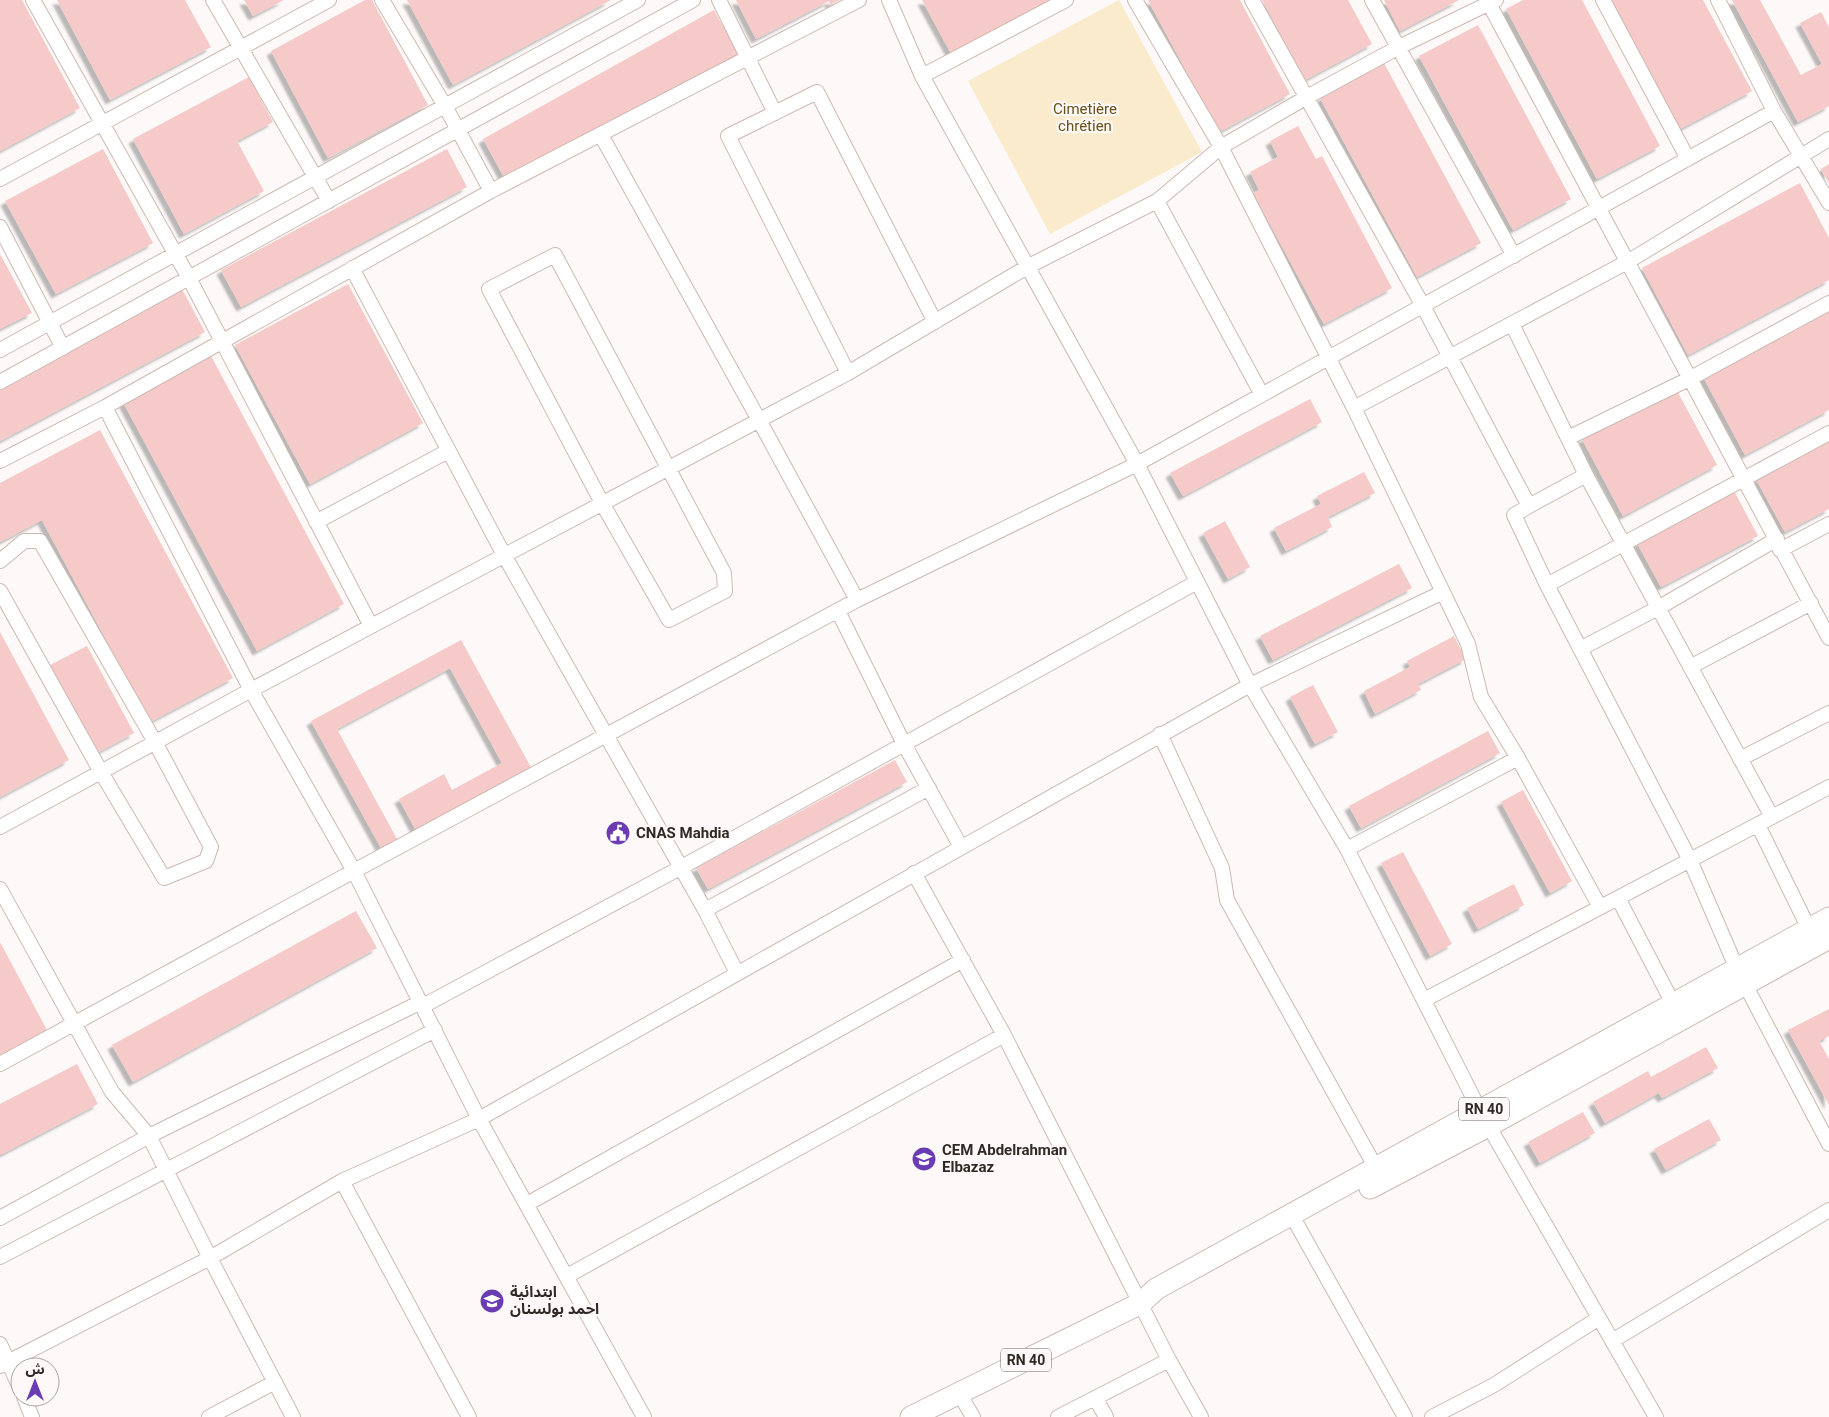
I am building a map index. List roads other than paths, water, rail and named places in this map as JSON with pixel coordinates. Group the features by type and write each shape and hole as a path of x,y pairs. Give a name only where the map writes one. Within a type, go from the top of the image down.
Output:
{"main road":[{"name":"RN 40","path":"1741,976 1809,929 1829,918"},
{"name":"RN 40","path":"911,1417 1141,1303 1156,1290 1295,1220 1741,976 1829,938"},
{"name":"RN 40","path":"1295,1220 1376,1168 1484,1118"}],"street":[{"path":"33,0 189,278 371,626"},
{"path":"213,0 329,201"},
{"path":"0,179 329,0"},
{"path":"382,0 446,106 490,192"},
{"path":"0,350 638,0"},
{"path":"0,382 693,0"},
{"path":"719,0 775,113"},
{"path":"0,461 221,342 490,192 859,0"},
{"path":"889,0 922,76 1137,464 1250,686 1347,849 1484,1118 1656,1417"},
{"path":"922,76 1066,0"},
{"path":"1135,0 1221,147 1354,408 1468,644 1481,697 1518,758 1600,908"},
{"path":"1252,0 1423,306 1529,506"},
{"path":"1372,0 1514,256"},
{"path":"1604,0 1688,159"},
{"path":"1718,0 1774,111 1829,203"},
{"path":"0,827 251,690 848,372 1027,267 1157,201 1221,147 1306,97 1399,47 1491,1 1829,638"},
{"path":"848,372 728,136 817,92 935,322"},
{"path":"0,1064 856,600 1137,464 1774,111"},
{"path":"601,134 856,600"},
{"path":"1354,408 1629,261 1829,139"},
{"path":"1157,201 1262,396"},
{"path":"0,227 63,348"},
{"path":"555,255 668,468 724,573 725,591 669,620 602,503 489,289 555,255"},
{"path":"352,268 504,555 705,910 737,973"},
{"path":"1568,438 1691,378 1829,303"},
{"path":"1512,324 1586,475 1772,817"},
{"path":"104,406 251,690 354,871 479,1119 644,1417"},
{"path":"1547,585 1829,433"},
{"path":"316,522 448,451"},
{"path":"1586,475 1514,515 1547,585 1690,860 1741,976 1829,1144"},
{"path":"1580,649 1779,544 1829,524"},
{"path":"0,561 24,542 40,542 156,742 211,847 206,861 164,878 101,772 0,591"},
{"path":"0,1218 149,1136 422,1004 680,868 903,742 1197,582"},
{"path":"0,1344 5,1364 210,1258 342,1181 479,1119 1160,734 1250,686 1443,592"},
{"path":"1690,667 1811,603"},
{"path":"838,610 903,742 961,847"},
{"path":"1740,759 1829,713"},
{"path":"1160,734 1222,868 1227,900 1376,1168"},
{"path":"1347,849 1518,758"},
{"path":"705,910 929,788"},
{"path":"1424,1000 1829,788"},
{"path":"1758,825 1809,929"},
{"path":"914,873 1004,1035 1141,1303 1168,1360 1201,1417"},
{"path":"0,889 76,1023 112,1092 149,1136 293,1417"},
{"path":"1618,898 1677,1011"},
{"path":"527,1204 963,960"},
{"path":"0,1258 435,1030"},
{"path":"567,1276 1004,1035"},
{"path":"342,1181 468,1417"},
{"path":"1612,1341 1829,1210"},
{"path":"1295,1220 1405,1417"},
{"path":"1432,1417 1494,1385 1599,1318"},
{"path":"1058,1417 1096,1399 1168,1360"},
{"path":"209,1417 275,1382"},
{"path":"960,1393 973,1417"},
{"path":"1096,1399 1106,1417"}],"place":[{"name":"CNAS Mahdia","path":"618,833"},
{"name":"CEM Abdelrahman Elbazaz","path":"924,1159"},
{"name":"ابتدائية احمد بولسنان","path":"492,1301"}],"park label":[{"name":"Cimetière chrétien","path":"1085,118"}]}
